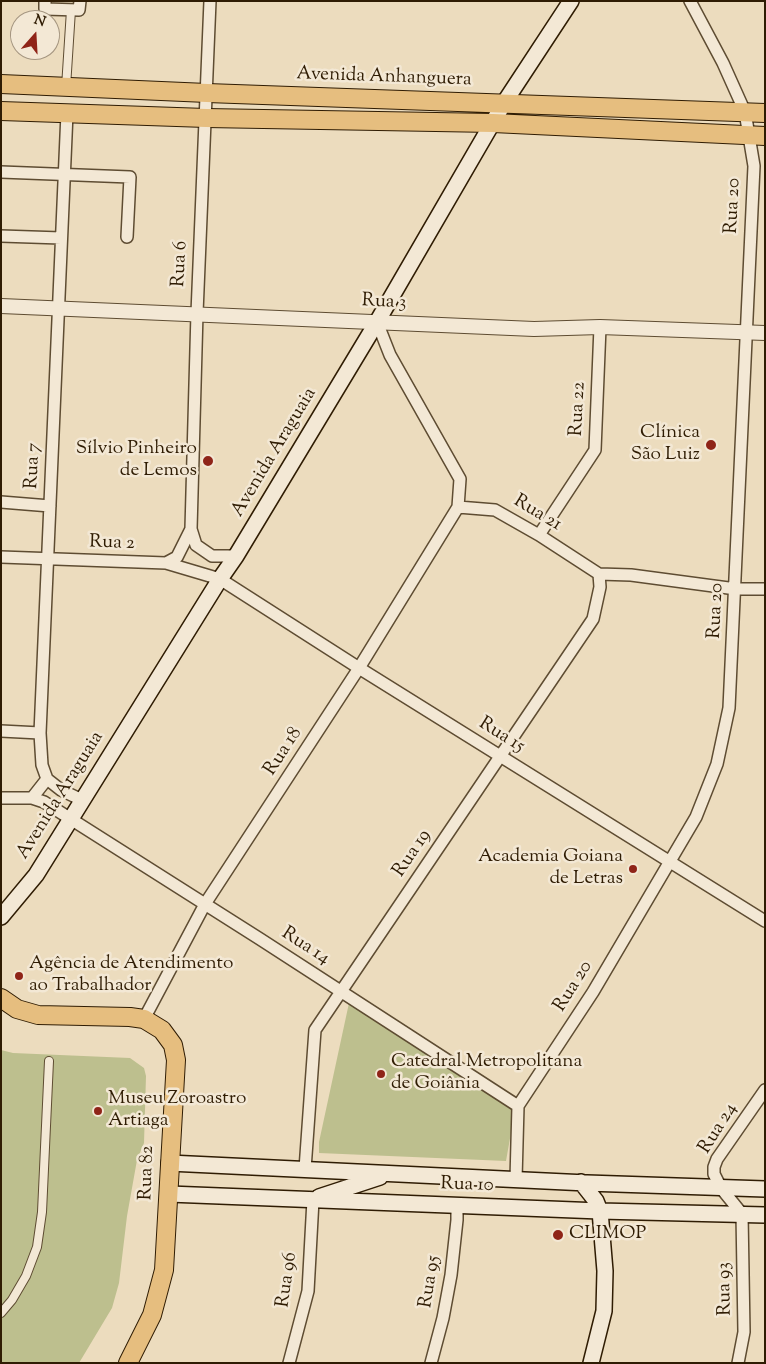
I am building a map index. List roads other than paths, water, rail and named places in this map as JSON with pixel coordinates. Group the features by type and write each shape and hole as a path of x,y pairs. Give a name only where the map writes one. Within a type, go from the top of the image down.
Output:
{"main road":[{"name":"Avenida Araguaia","path":"1,917 36,875 236,556 504,103 571,1"},
{"name":"Avenida Anhanguera","path":"1,84 765,113"},
{"path":"1,111 206,118 493,123 757,136"},
{"name":"Rua 82","path":"1,998 17,1009 38,1015 144,1019 158,1026 173,1045 176,1054 164,1270 152,1315 128,1363"},
{"name":"Rua 10","path":"169,1163 516,1180 765,1189"},
{"path":"313,1200 375,1178 401,1174"},
{"path":"581,1182 596,1201 600,1211 605,1271 604,1311 591,1363"},
{"name":"Rua 10","path":"169,1194 600,1211 762,1214"}],"street":[{"path":"45,1 45,9 71,10 79,10 80,1"},
{"name":"Rua 6","path":"166,563 177,557 191,529 197,313 210,1"},
{"name":"Rua 20","path":"518,1106 593,992 696,817 717,764 729,708 736,589 754,166 757,136 723,63 690,1"},
{"path":"66,87 71,10"},
{"name":"Rua 7","path":"47,779 42,765 40,733 67,113"},
{"path":"1,172 64,176 130,177 127,237"},
{"path":"1,236 61,238"},
{"name":"Rua 3","path":"1,306 534,329 600,327 765,332"},
{"path":"376,322 390,355 460,479 458,507"},
{"name":"Rua 22","path":"538,535 595,450 600,327"},
{"path":"1,502 50,506"},
{"name":"Rua 21","path":"458,507 495,510 598,574"},
{"name":"Rua 18","path":"144,1019 205,904 359,668 458,507"},
{"path":"191,529 196,545 212,556 236,556"},
{"name":"Rua 2","path":"1,557 166,563 220,579"},
{"path":"598,574 631,575 736,589 765,590"},
{"name":"Rua 19","path":"305,1169 315,1030 593,619 600,587 598,574"},
{"name":"Rua 15","path":"220,579 359,668 765,921"},
{"path":"1,731 40,733"},
{"path":"1,798 32,798 47,779 61,790 82,800"},
{"name":"Rua 14","path":"32,798 44,802 205,904 518,1106"},
{"path":"1,1313 12,1300 26,1276 37,1247 42,1212 49,1061"},
{"name":"Rua 24","path":"721,1188 714,1174 717,1159 765,1090"},
{"path":"516,1180 518,1106"},
{"path":"721,1188 742,1214"},
{"name":"Rua 96","path":"289,1363 308,1291 313,1200"},
{"name":"Rua 95","path":"431,1363 443,1318 451,1275 457,1206"},
{"name":"Rua 93","path":"738,1363 744,1332 742,1214"}],"place":[{"name":"Clínica São Luiz","path":"711,445"},
{"name":"Sílvio Pinheiro de Lemos","path":"208,461"},
{"name":"Academia Goiana de Letras","path":"633,869"},
{"name":"Agência de Atendimento ao Trabalhador","path":"19,976"},
{"name":"Catedral Metropolitana de Goiânia","path":"381,1074"},
{"name":"Museu Zoroastro Artiaga","path":"98,1111"},
{"name":"CLIMOP","path":"558,1235"}]}
